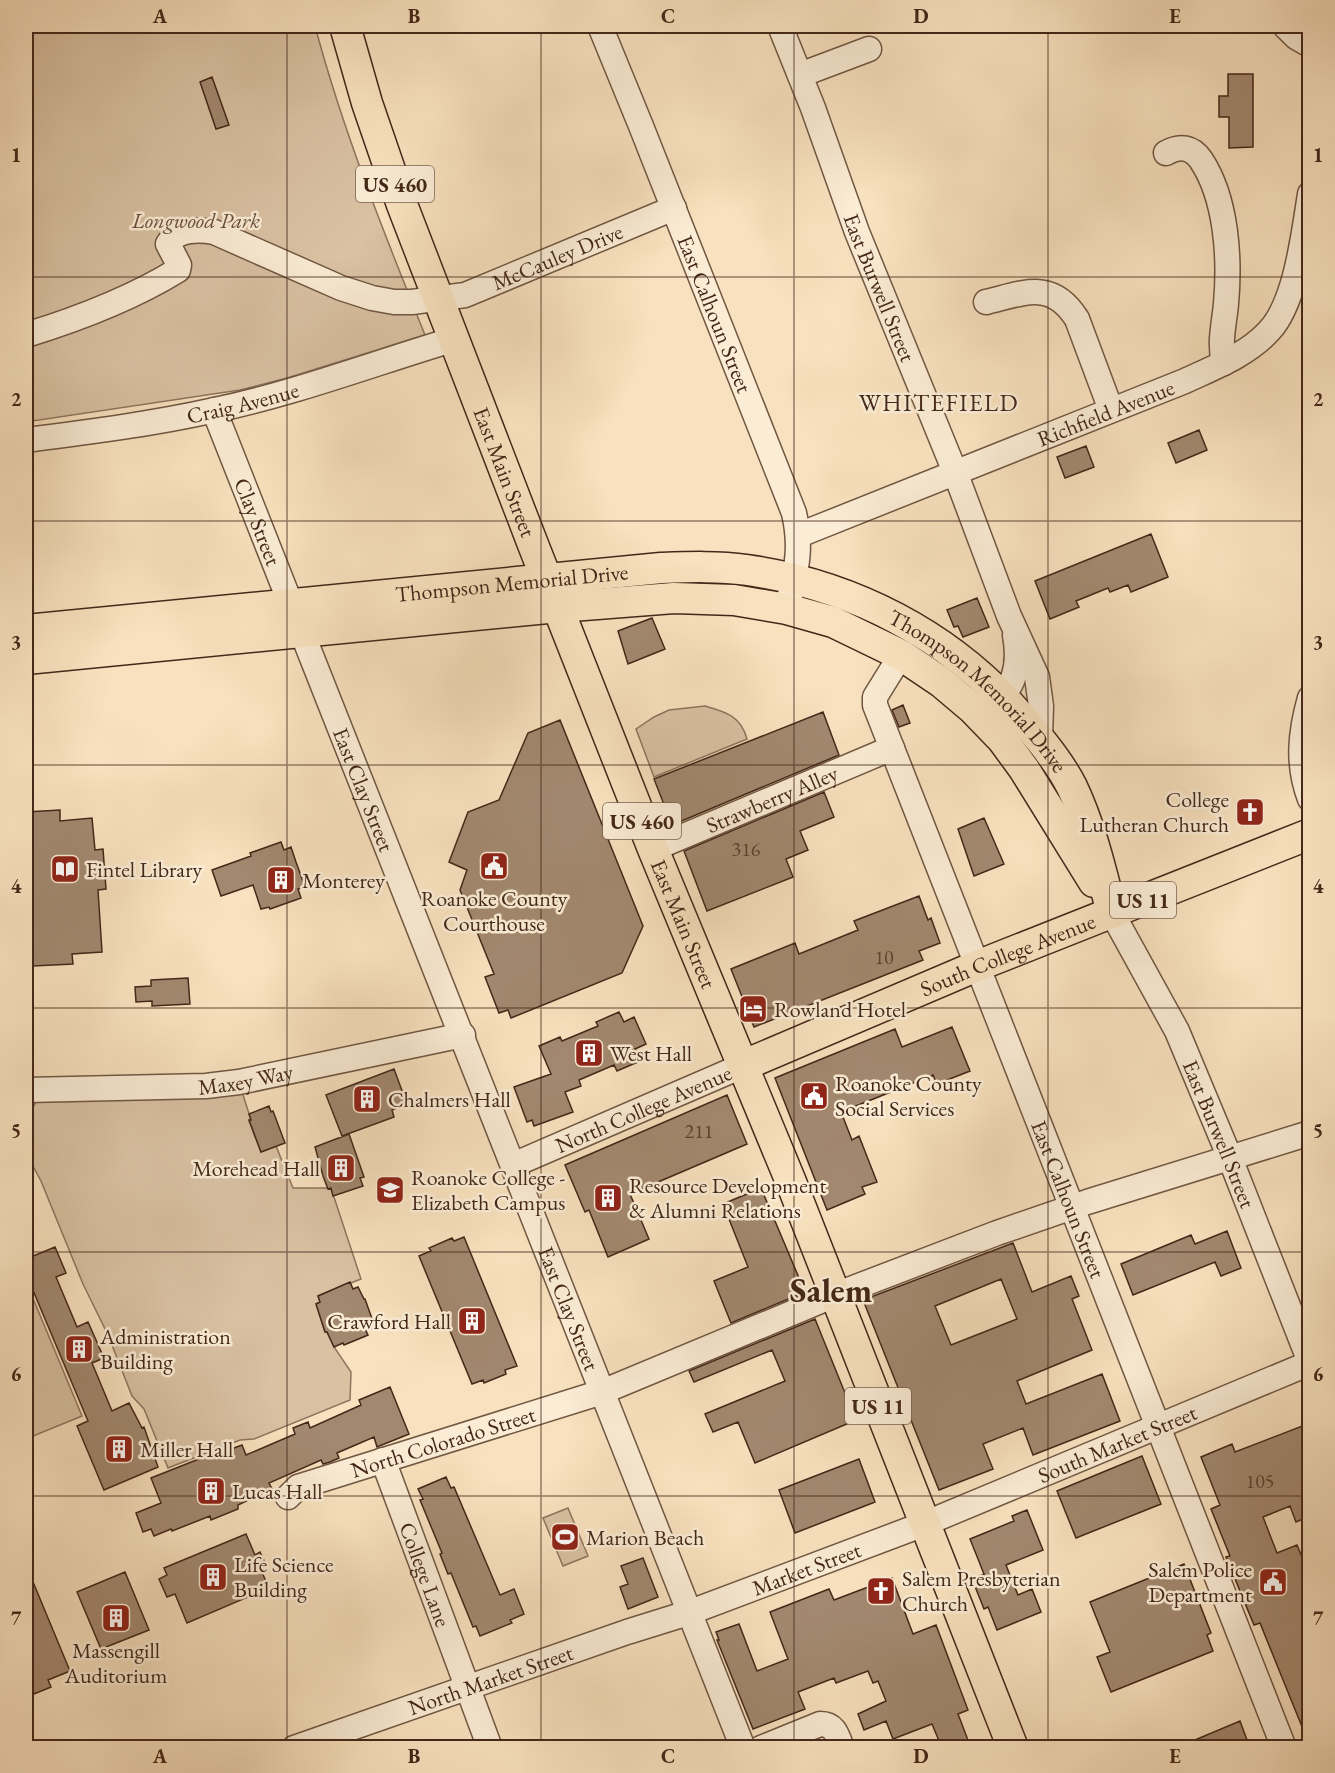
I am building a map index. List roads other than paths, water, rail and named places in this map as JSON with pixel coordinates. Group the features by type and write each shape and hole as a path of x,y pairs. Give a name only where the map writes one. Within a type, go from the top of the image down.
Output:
{"main road":[{"name":"East Main Street","path":"345,26 367,103 401,202 653,849 835,1295 1010,1747"},
{"name":"Thompson Memorial Drive","path":"26,630 661,568 709,567 747,570 825,588 869,604 904,622 956,656 1002,696 1040,739 1071,786 1091,835 1112,913"},
{"name":"Thompson Memorial Drive","path":"26,659 558,607 697,598 734,600 787,609 833,622 902,655 973,709 1002,739 1038,790 1112,913"},
{"name":"South College Avenue","path":"742,1066 977,966 1310,834"}],"street":[{"name":"East Calhoun Street","path":"600,26 794,513 799,555 787,609"},
{"name":"East Burwell Street","path":"780,26 857,232 1010,616 1037,677 1041,706 1040,739"},
{"path":"1286,26 1296,37 1310,45"},
{"path":"800,75 869,49"},
{"path":"1166,153 1174,148 1192,150 1208,170 1215,189 1225,229 1227,258 1226,304 1221,334 1224,363"},
{"name":"Richfield Avenue","path":"798,535 1185,381 1251,348 1271,330 1291,290 1310,194"},
{"name":"McCauley Drive","path":"26,335 62,324 115,303 173,274 178,270 179,265 168,244 171,239 186,232 200,230 214,232 341,288 372,298 412,302 465,295 674,208"},
{"path":"986,302 1034,291 1048,292 1062,299 1077,319 1111,410"},
{"name":"Craig Avenue","path":"26,441 123,427 214,410 260,399 455,339"},
{"name":"Clay Street","path":"214,410 303,633"},
{"name":"East Burwell Street","path":"1002,696 1014,677 1017,663 1010,616"},
{"name":"East Clay Street","path":"303,633 743,1748"},
{"name":"East Calhoun Street","path":"902,655 875,697 875,705 1284,1748"},
{"path":"1310,698 1300,747 1301,771 1310,799"},
{"name":"Strawberry Alley","path":"653,849 892,748"},
{"name":"East Burwell Street","path":"1112,913 1178,1031 1310,1362"},
{"name":"Maxey Way","path":"26,1090 206,1086 239,1082 463,1035"},
{"name":"North College Avenue","path":"513,1165 742,1066"},
{"name":"North Colorado Street","path":"288,1497 298,1487 602,1392 835,1295 997,1233 1310,1133"},
{"name":"South Market Street","path":"924,1524 1310,1362"},
{"name":"College Lane","path":"383,1460 490,1748"},
{"name":"Market Street","path":"688,1613 924,1524"},
{"name":"North Market Street","path":"300,1747 627,1632 688,1613"},
{"path":"761,1748 820,1724 828,1724 834,1728 842,1748"}],"place":[{"name":"College Lutheran Church","path":"1250,812"},
{"name":"Roanoke County Courthouse","path":"494,866"},
{"name":"Fintel Library","path":"65,869"},
{"name":"Monterey","path":"281,880"},
{"name":"Rowland Hotel","path":"753,1009"},
{"name":"West Hall","path":"589,1053"},
{"name":"Roanoke County Social Services","path":"814,1096"},
{"name":"Chalmers Hall","path":"367,1099"},
{"name":"Morehead Hall","path":"341,1168"},
{"name":"Roanoke College - Elizabeth Campus","path":"390,1190"},
{"name":"Resource Development & Alumni Relations","path":"608,1198"},
{"name":"Crawford Hall","path":"472,1321"},
{"name":"Administration Building","path":"79,1349"},
{"name":"Miller Hall","path":"119,1449"},
{"name":"Lucas Hall","path":"211,1491"},
{"name":"Marion Beach","path":"565,1537"},
{"name":"Life Science Building","path":"213,1577"},
{"name":"Salem Police Department","path":"1273,1582"},
{"name":"Salem Presbyterian Church","path":"881,1591"},
{"name":"Massengill Auditorium","path":"116,1618"}],"district":[{"name":"WHITEFIELD","path":"939,402"},
{"name":"Salem","path":"831,1290"}],"park label":[{"name":"Longwood Park","path":"196,220"}]}
